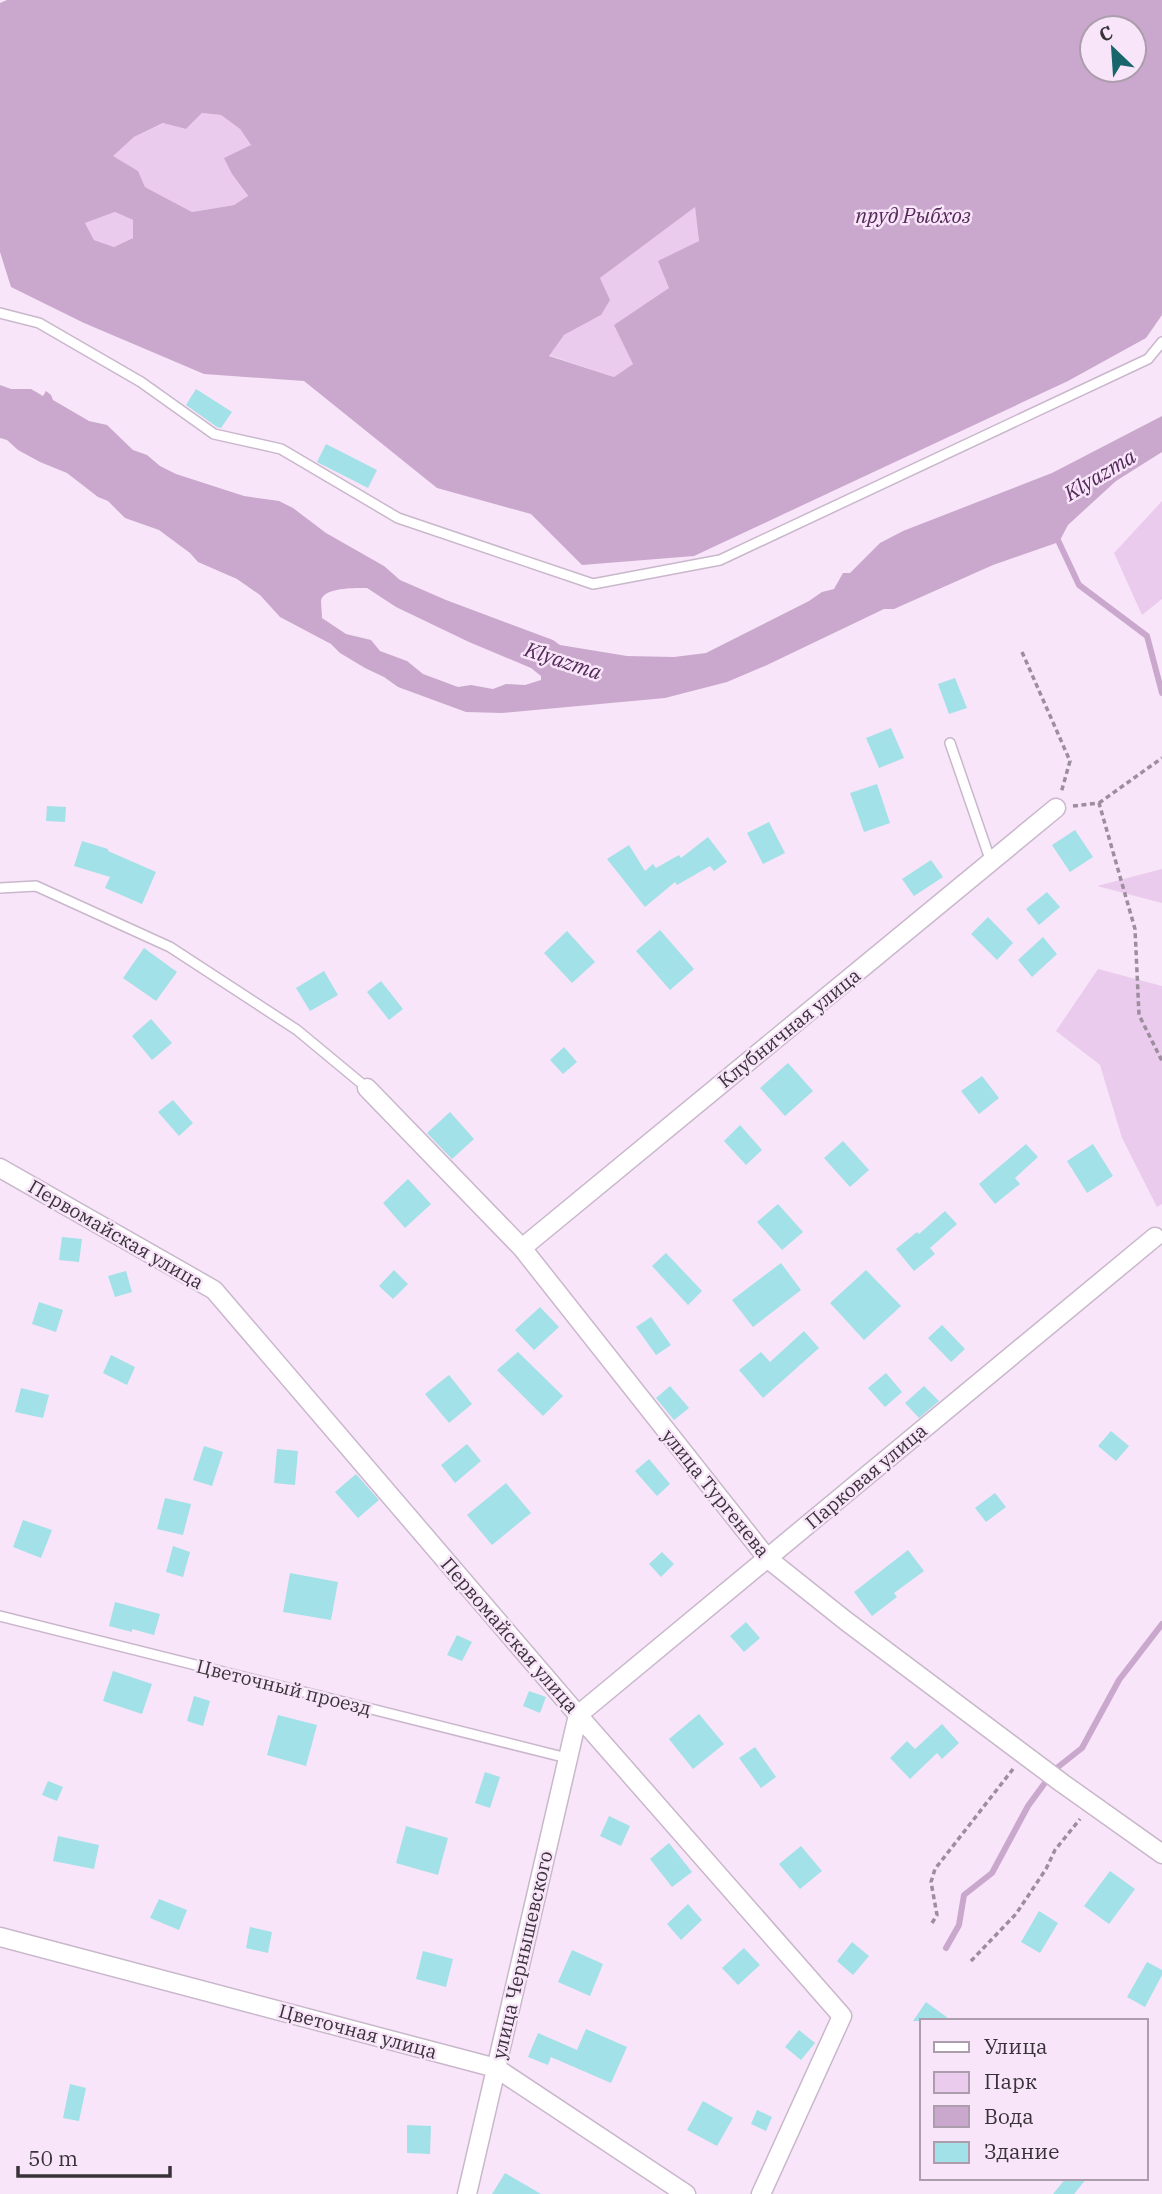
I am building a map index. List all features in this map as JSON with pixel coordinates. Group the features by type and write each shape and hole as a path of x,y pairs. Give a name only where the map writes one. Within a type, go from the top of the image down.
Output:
{"street":[{"name":"Клубничная улица","path":"522,1248 1056,808"},
{"name":"улица Тургенева","path":"367,1088 522,1248 767,1558 846,1621 1062,1783 1162,1854"},
{"name":"Первомайская улица","path":"0,1167 214,1290 578,1716 842,2016 761,2194"},
{"name":"Парковая улица","path":"578,1716 1155,1237"},
{"name":"улица Чернышевского","path":"467,2194 578,1716"},
{"name":"Цветочная улица","path":"0,1937 496,2068 686,2194"}],"lane":[{"path":"0,313 40,323 141,382 214,434 281,449 398,518 593,584 720,560 1148,359 1162,342"},
{"path":"950,743 991,862"},
{"path":"0,888 36,886 170,947 297,1030 367,1088"},
{"name":"Цветочный проезд","path":"0,1616 567,1758"}],"path":[{"path":"1022,652 1070,761 1056,808 1099,803 1162,758"},
{"path":"1099,803 1135,929 1139,1015 1162,1061"},
{"path":"932,1923 937,1915 931,1882 935,1869 1025,1754"},
{"path":"971,1961 1016,1914 1046,1869 1055,1850 1093,1804"}],"green space":[{"path":"202,113 221,115 240,129 251,145 232,174 248,197 234,205 192,212 145,187 137,171 112,156 134,137 164,123 186,129"},
{"path":"695,206 699,241 669,288 633,364 614,377 548,355 564,335 601,315 600,278"},
{"path":"115,212 133,220 133,238 114,247 94,240 85,223"},
{"path":"1162,501 1162,599 1142,615 1114,553"},
{"path":"1162,869 1162,903 1097,886"},
{"path":"1098,969 1162,986 1162,1204 1157,1207 1122,1138 1100,1065 1056,1031"}],"water":[{"name":"пруд Рыбхоз","path":"7,0 1162,0 1162,315 1146,338 1068,381 694,556 582,565 531,514 437,488 304,381 204,374 84,323 11,287 0,252 0,3","holes":["202,113 221,115 240,129 251,145 224,158 248,196 234,205 192,212 145,187 138,171 113,156 134,137 163,123 186,129","695,207 699,241 658,261 669,288 614,325 633,364 614,377 549,356 564,335 601,315 610,300 600,278","115,212 133,220 133,238 114,247 94,240 85,223"]},
{"name":"Klyazma","path":"0,385 11,389 31,389 43,396 46,391 53,400 89,421 107,425 133,450 147,455 160,466 176,474 244,496 279,501 326,533 384,566 400,580 446,600 560,645 627,656 674,657 706,653 822,592 834,589 843,573 850,573 880,543 903,531 1052,473 1162,416 1162,452 1116,481 1068,525 1059,542 993,565 894,609 884,609 727,682 665,698 502,713 466,712 398,687 340,653 331,644 280,617 260,595 237,579 198,562 159,530 125,518 108,501 98,497 67,473 40,462 0,438","holes":["367,588 396,607 531,668 541,676 541,680 525,685 506,684 493,689 471,685 458,687 423,674 407,661 380,651 371,640 346,634 322,618 321,601 323,596 334,591"]}],"building":[{"path":"196,389 232,412 221,428 186,405"},
{"path":"326,444 377,470 368,488 317,462"},
{"path":"955,678 967,708 949,714 938,684"},
{"path":"891,728 904,758 879,768 866,738"},
{"path":"877,784 890,823 864,832 850,793"},
{"path":"47,806 66,807 65,822 46,821"},
{"path":"769,822 785,853 763,864 747,833"},
{"path":"1075,830 1093,857 1070,872 1052,845"},
{"path":"708,837 727,862 714,871 710,866 677,885 675,882 645,907 607,859 629,845 645,871 653,864 656,868 679,855 681,858"},
{"path":"82,841 108,849 156,872 142,904 105,888 110,877 74,866"},
{"path":"931,860 943,877 914,896 902,879"},
{"path":"1047,892 1060,907 1039,925 1026,909"},
{"path":"988,917 1013,943 997,960 971,934"},
{"path":"660,930 694,969 670,990 636,951"},
{"path":"567,931 595,962 572,983 544,953"},
{"path":"1043,937 1057,954 1032,977 1018,960"},
{"path":"144,948 177,972 156,1001 123,978"},
{"path":"324,971 338,995 310,1011 296,988"},
{"path":"381,981 403,1009 389,1020 367,992"},
{"path":"151,1019 172,1043 152,1060 132,1036"},
{"path":"564,1047 577,1062 563,1074 550,1060"},
{"path":"788,1063 813,1091 785,1116 760,1088"},
{"path":"982,1076 999,1098 979,1114 961,1091"},
{"path":"173,1100 193,1123 179,1136 158,1112"},
{"path":"450,1112 474,1139 452,1159 427,1133"},
{"path":"740,1125 762,1150 746,1165 724,1141"},
{"path":"843,1141 869,1170 850,1187 824,1158"},
{"path":"1026,1144 1038,1157 1015,1178 1020,1184 995,1204 979,1184"},
{"path":"1093,1144 1113,1176 1087,1193 1067,1161"},
{"path":"408,1179 431,1204 405,1228 383,1203"},
{"path":"778,1204 803,1232 782,1250 757,1222"},
{"path":"945,1211 957,1224 930,1248 935,1254 914,1271 896,1249 917,1232 919,1234"},
{"path":"62,1237 82,1239 79,1262 59,1260"},
{"path":"666,1253 702,1291 688,1305 652,1266"},
{"path":"781,1263 801,1290 753,1327 732,1300"},
{"path":"394,1270 408,1284 393,1299 379,1286"},
{"path":"866,1270 901,1306 864,1340 830,1303"},
{"path":"126,1271 132,1292 115,1297 108,1276"},
{"path":"39,1302 63,1310 56,1332 32,1324"},
{"path":"540,1307 559,1327 534,1350 515,1330"},
{"path":"651,1317 671,1345 656,1355 636,1327"},
{"path":"942,1325 965,1349 951,1362 928,1338"},
{"path":"804,1331 819,1348 763,1398 739,1370 761,1352 770,1362"},
{"path":"518,1352 563,1396 543,1416 497,1370"},
{"path":"111,1355 135,1367 127,1385 103,1373"},
{"path":"886,1373 902,1392 885,1407 868,1388"},
{"path":"449,1375 472,1404 449,1423 425,1394"},
{"path":"670,1386 689,1408 674,1420 656,1398"},
{"path":"924,1386 939,1401 919,1418 905,1403"},
{"path":"21,1388 49,1395 43,1418 15,1412"},
{"path":"1111,1431 1129,1446 1116,1461 1098,1446"},
{"path":"467,1444 481,1461 455,1483 441,1465"},
{"path":"204,1446 223,1452 212,1486 193,1480"},
{"path":"277,1449 298,1451 295,1485 274,1483"},
{"path":"649,1459 670,1484 657,1496 635,1471"},
{"path":"356,1474 379,1500 358,1518 335,1492"},
{"path":"506,1483 531,1513 492,1545 467,1515"},
{"path":"995,1493 1006,1507 986,1522 975,1508"},
{"path":"165,1498 191,1504 183,1535 157,1529"},
{"path":"23,1520 52,1530 41,1558 13,1547"},
{"path":"173,1546 190,1552 183,1577 166,1572"},
{"path":"908,1550 924,1571 894,1593 897,1597 872,1616 854,1592"},
{"path":"662,1552 674,1564 661,1577 649,1564"},
{"path":"290,1573 338,1582 331,1620 283,1612"},
{"path":"115,1602 160,1614 154,1635 109,1626"},
{"path":"746,1622 760,1638 744,1652 730,1636"},
{"path":"457,1635 472,1642 462,1661 447,1655"},
{"path":"113,1671 152,1684 142,1714 103,1701"},
{"path":"529,1691 546,1697 540,1713 523,1706"},
{"path":"194,1696 210,1701 203,1726 187,1721"},
{"path":"699,1714 724,1744 693,1769 669,1739"},
{"path":"278,1715 317,1725 306,1766 267,1755"},
{"path":"942,1724 959,1743 942,1759 937,1753 910,1779 890,1758 907,1741 915,1749"},
{"path":"755,1747 776,1777 761,1788 739,1758"},
{"path":"485,1772 500,1777 490,1808 475,1803"},
{"path":"48,1781 63,1787 57,1801 42,1795"},
{"path":"609,1816 630,1826 621,1846 600,1836"},
{"path":"406,1826 448,1838 438,1875 396,1863"},
{"path":"58,1836 99,1845 94,1869 53,1861"},
{"path":"669,1843 692,1872 672,1887 650,1859"},
{"path":"801,1846 822,1871 800,1889 779,1864"},
{"path":"1110,1871 1135,1889 1109,1924 1084,1906"},
{"path":"159,1899 187,1910 179,1930 150,1918"},
{"path":"688,1904 702,1920 681,1940 667,1924"},
{"path":"1039,1911 1058,1923 1040,1953 1021,1942"},
{"path":"250,1927 272,1932 268,1953 246,1948"},
{"path":"852,1942 869,1956 853,1975 837,1961"},
{"path":"744,1948 760,1965 738,1985 722,1968"},
{"path":"572,1950 603,1964 590,1996 558,1982"},
{"path":"423,1951 453,1959 446,1987 416,1979"},
{"path":"1147,1962 1162,1970 1162,1975 1145,2007 1127,1997"},
{"path":"926,2002 949,2019 920,2019 913,2021"},
{"path":"586,2029 627,2047 611,2083 551,2057 548,2065 528,2057 538,2033 577,2050"},
{"path":"799,2030 815,2043 801,2060 785,2047"},
{"path":"70,2084 86,2088 79,2121 63,2118"},
{"path":"703,2101 733,2118 717,2146 687,2130"},
{"path":"757,2110 772,2117 766,2131 751,2124"},
{"path":"407,2125 431,2126 430,2154 407,2153"},
{"path":"505,2173 541,2194 492,2194"},
{"path":"1064,2180 1085,2180 1074,2194 1053,2194"}],"waterway":[{"path":"1056,536 1079,585 1147,636 1162,693"},
{"path":"1058,1767 1082,1748 1119,1680 1162,1624"},
{"path":"946,1948 959,1925 964,1895 992,1873 1028,1806 1047,1780"}]}
